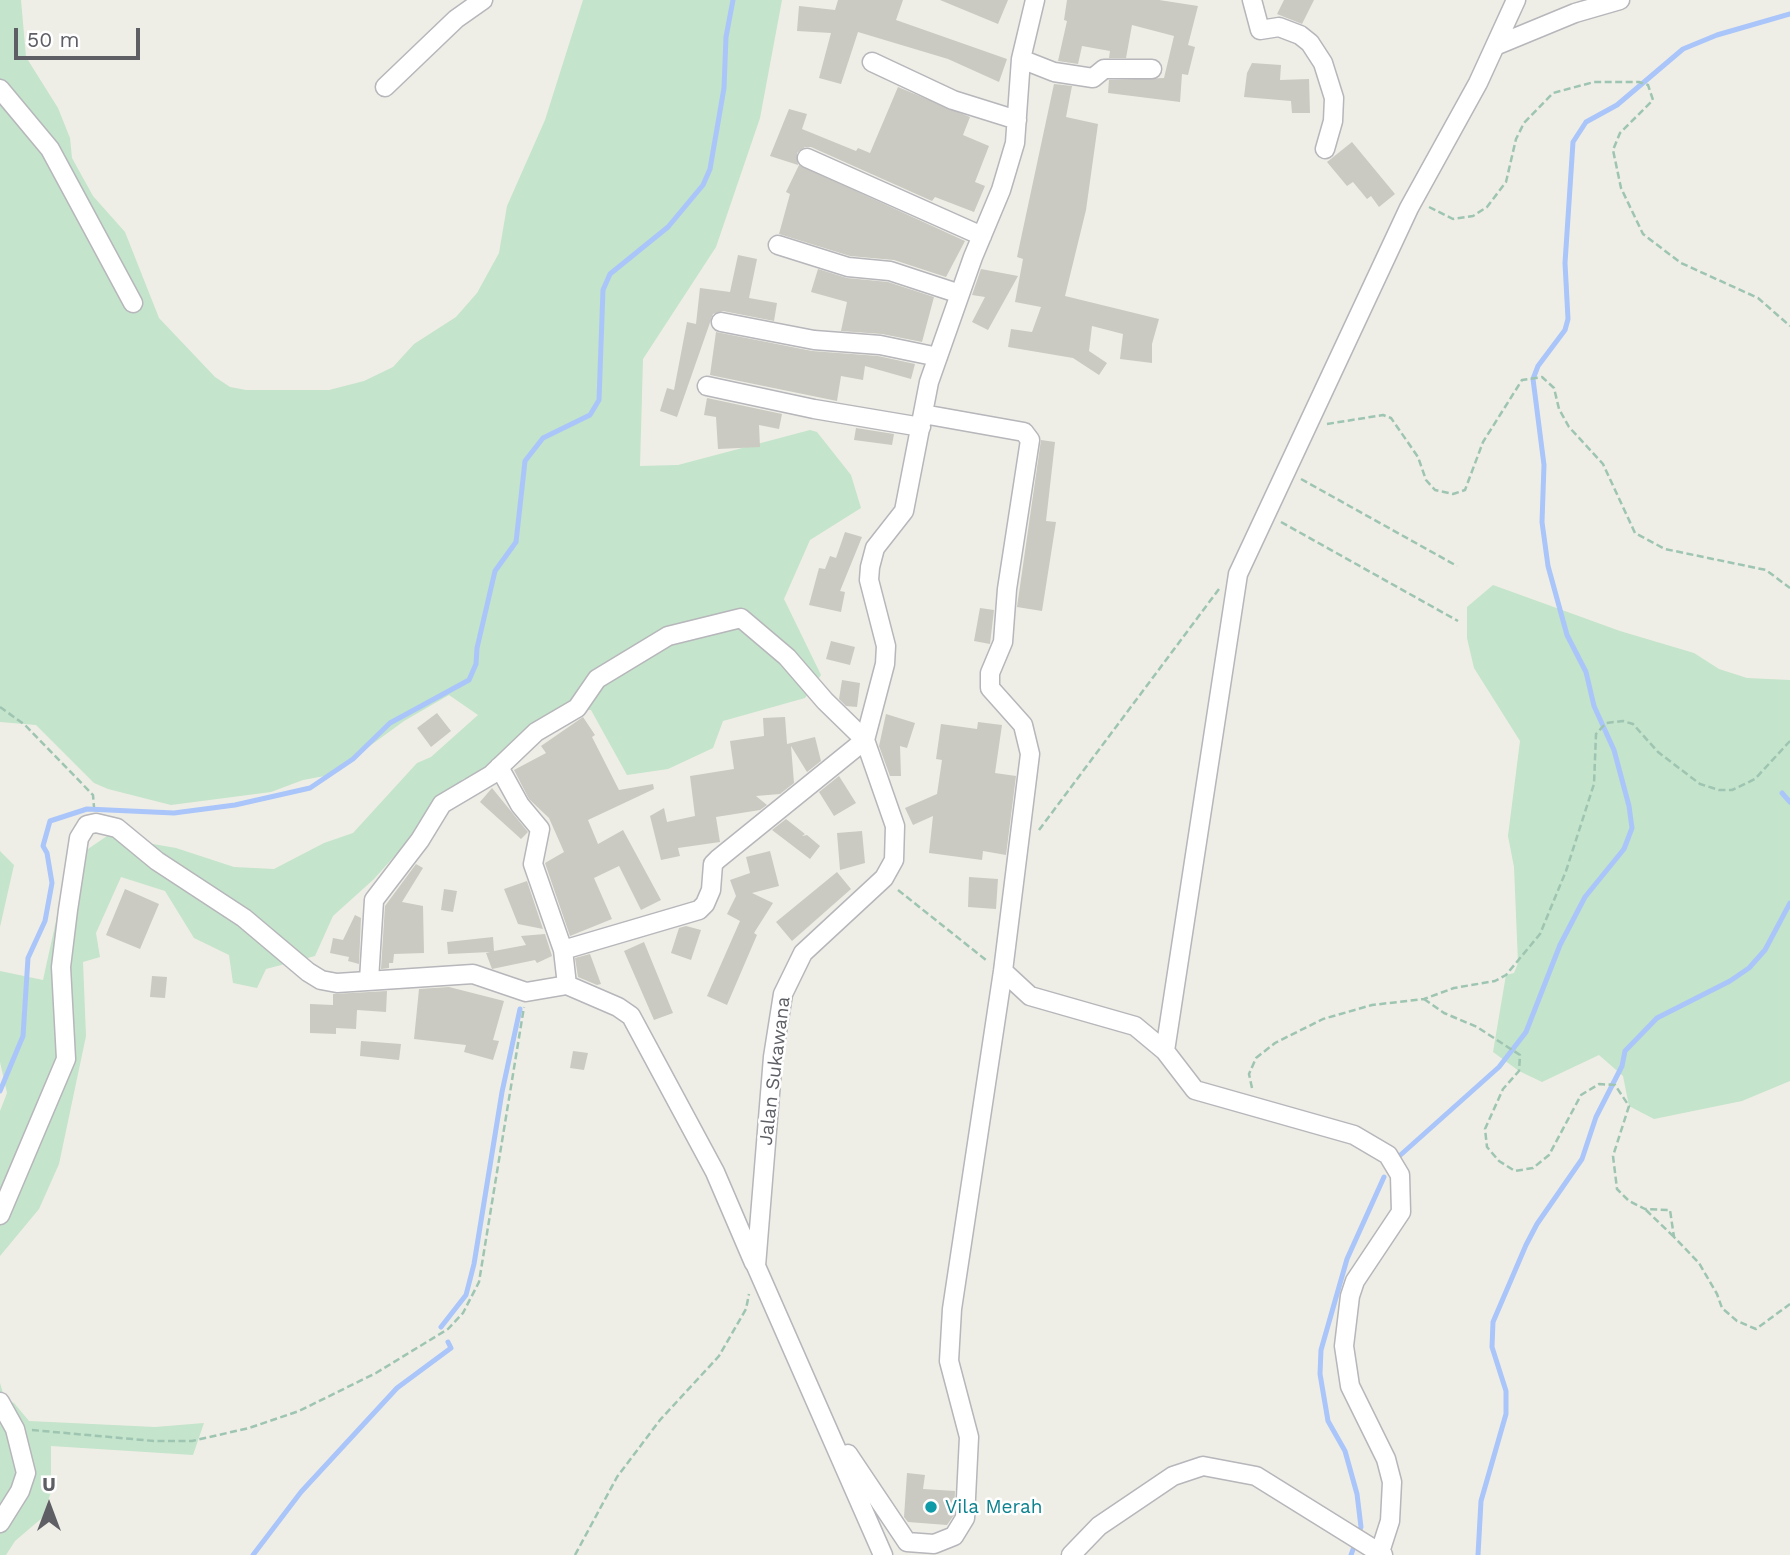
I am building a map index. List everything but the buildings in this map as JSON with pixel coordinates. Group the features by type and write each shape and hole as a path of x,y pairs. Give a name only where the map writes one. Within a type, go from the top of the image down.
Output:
{"street":[{"path":"385,87 456,19 483,0"},
{"path":"563,950 699,910 705,904 710,890 713,864 865,740 885,664 886,646 869,580 870,567 875,548 904,511 938,357 1001,190 1015,143 1021,59 1035,0"},
{"path":"1252,0 1260,30 1279,27 1300,35 1310,43 1323,62 1334,98 1333,121 1325,149"},
{"path":"1166,1051 1238,574 1415,197 1478,83 1516,0"},
{"path":"1495,46 1575,13 1620,0"},
{"path":"1021,59 1054,72 1093,78 1104,69 1152,69"},
{"path":"872,62 953,100 1017,120"},
{"path":"0,89 50,149 133,303"},
{"path":"807,158 982,236"},
{"path":"778,245 848,267 890,271 960,294"},
{"path":"721,321 814,340 880,345 938,357"},
{"path":"707,386 814,409 1024,432 1028,435 1003,642 990,673 990,688 1023,725 1030,754 1003,971 948,1348 969,1437 965,1518 954,1536 934,1544 906,1542 824,1417"},
{"path":"369,980 374,900 421,839 442,804 499,767 536,732 577,708 597,679 668,636 741,618 787,657 825,701 865,740"},
{"name":"Jalan Sukawana","path":"865,740 895,826 894,860 884,878 803,953 789,977 774,1057 756,1266 883,1555"},
{"path":"499,767 520,805 540,829 533,864 563,950 567,985"},
{"path":"0,1215 66,1059 61,967 68,910 79,838 87,825 96,823 117,828 157,861 244,918 321,980 337,983 473,974 526,992 567,985 603,999 631,1016 715,1172 756,1266"},
{"path":"1003,971 1030,996 1135,1026 1166,1051 1195,1090 1354,1135 1388,1155 1400,1175 1402,1212 1355,1281 1350,1296 1344,1346 1350,1387 1387,1459 1392,1482 1390,1521 1381,1554 1256,1476 1203,1466 1186,1469 1162,1483 1099,1526 1071,1555"},
{"path":"0,1402 15,1429 26,1478 0,1523"}],"path":[{"path":"1415,197 1440,214 1453,219 1473,216 1487,207 1506,182 1516,139 1524,123 1553,93 1594,82 1639,82 1648,85 1653,100 1620,133 1613,150 1620,188 1643,234 1681,263 1758,298 1790,326"},
{"path":"1305,427 1372,416 1391,418 1418,457 1426,480 1435,490 1453,495 1465,490 1483,442 1522,380 1542,377 1554,388 1559,409 1569,426 1603,464 1635,533 1665,549 1766,570 1790,588"},
{"path":"1287,471 1457,566"},
{"path":"1268,515 1458,621"},
{"path":"1034,837 1215,592 1238,574"},
{"path":"0,707 26,725 93,795 96,823"},
{"path":"1276,1112 1264,1104 1252,1089 1249,1074 1256,1058 1275,1042 1335,1016 1372,1005 1424,999 1454,988 1495,981 1506,975 1540,934 1566,871 1594,784 1596,734 1606,723 1623,721 1633,724 1658,751 1700,783 1719,790 1732,790 1755,779 1790,741"},
{"path":"884,878 971,950 1003,971"},
{"path":"15,1429 154,1441 192,1441 215,1436 299,1411 376,1373 448,1329 463,1313 479,1282 526,992"},
{"path":"1424,999 1444,1013 1477,1027 1520,1055 1519,1071 1503,1089 1485,1129 1487,1147 1499,1161 1515,1171 1533,1168 1549,1155 1581,1095 1599,1084 1615,1085 1629,1106 1613,1156 1617,1189 1629,1201 1645,1209 1699,1263 1722,1308 1737,1321 1756,1329 1790,1304"},
{"path":"1645,1209 1670,1210 1674,1237"},
{"path":"575,1555 617,1477 660,1420 719,1356 746,1309 756,1266"}],"green space":[{"path":"0,0 21,0 26,57 58,108 70,138 72,158 93,196 125,232 159,318 215,377 230,387 246,390 329,390 364,381 393,367 414,344 456,317 477,293 499,253 507,206 545,120 583,0 782,0 760,118 716,247 643,359 640,466 678,465 810,430 817,432 851,475 861,508 810,540 784,599 821,675 805,698 723,721 713,748 668,769 627,775 591,710 565,708 485,772 463,779 374,879 333,916 315,956 266,969 257,988 233,983 229,955 194,938 165,891 121,877 96,933 100,957 83,962 86,1036 59,1164 39,1209 0,1256 0,1111 7,1093 0,1062 0,971 43,980 69,862 107,836 176,848 234,867 274,869 324,843 353,833 417,763 431,757 478,715 449,695 404,721 330,775 303,780 271,792 171,805 94,783 36,725 0,722"},
{"path":"1493,585 1620,631 1694,653 1719,669 1747,678 1790,680 1790,1081 1742,1101 1654,1119 1629,1106 1623,1076 1599,1055 1542,1082 1519,1071 1493,1052 1506,975 1514,973 1518,963 1514,867 1508,836 1520,741 1474,668 1467,638 1467,607"},
{"path":"0,851 14,865 0,927"},
{"path":"0,1383 5,1400 14,1403 29,1421 155,1427 204,1423 193,1455 51,1446 51,1492 42,1518 15,1541 6,1555 0,1555"}],"waterway":[{"path":"0,1091 23,1036 28,958 45,921 52,883 47,853 43,846 50,821 87,809 174,813 235,805 310,788 353,759 390,723 469,680 476,664 477,648 495,571 516,542 525,461 543,438 590,415 599,400 603,290 610,274 668,227 703,185 710,169 724,88 726,37 733,0"},
{"path":"1396,1159 1499,1067 1526,1032 1560,945 1585,897 1624,849 1632,828 1614,750 1594,706 1586,672 1567,635 1548,566 1542,522 1544,465 1533,379 1538,366 1565,330 1568,319 1565,263 1573,142 1586,122 1617,105 1683,49 1717,35 1790,14"},
{"path":"1782,793 1790,802"},
{"path":"1478,1555 1481,1501 1506,1414 1506,1391 1492,1347 1493,1322 1526,1245 1537,1224 1582,1159 1596,1117 1622,1066 1625,1051 1657,1018 1730,981 1749,968 1765,950 1790,903"},
{"path":"441,1327 466,1295 474,1264 502,1092 520,1009"},
{"path":"1351,1555 1361,1527 1357,1494 1345,1451 1328,1421 1320,1374 1321,1350 1347,1259 1384,1177"},
{"path":"253,1555 301,1492 397,1388 451,1348 448,1342"}],"place":[{"name":"Vila Merah","path":"931,1507"}]}
